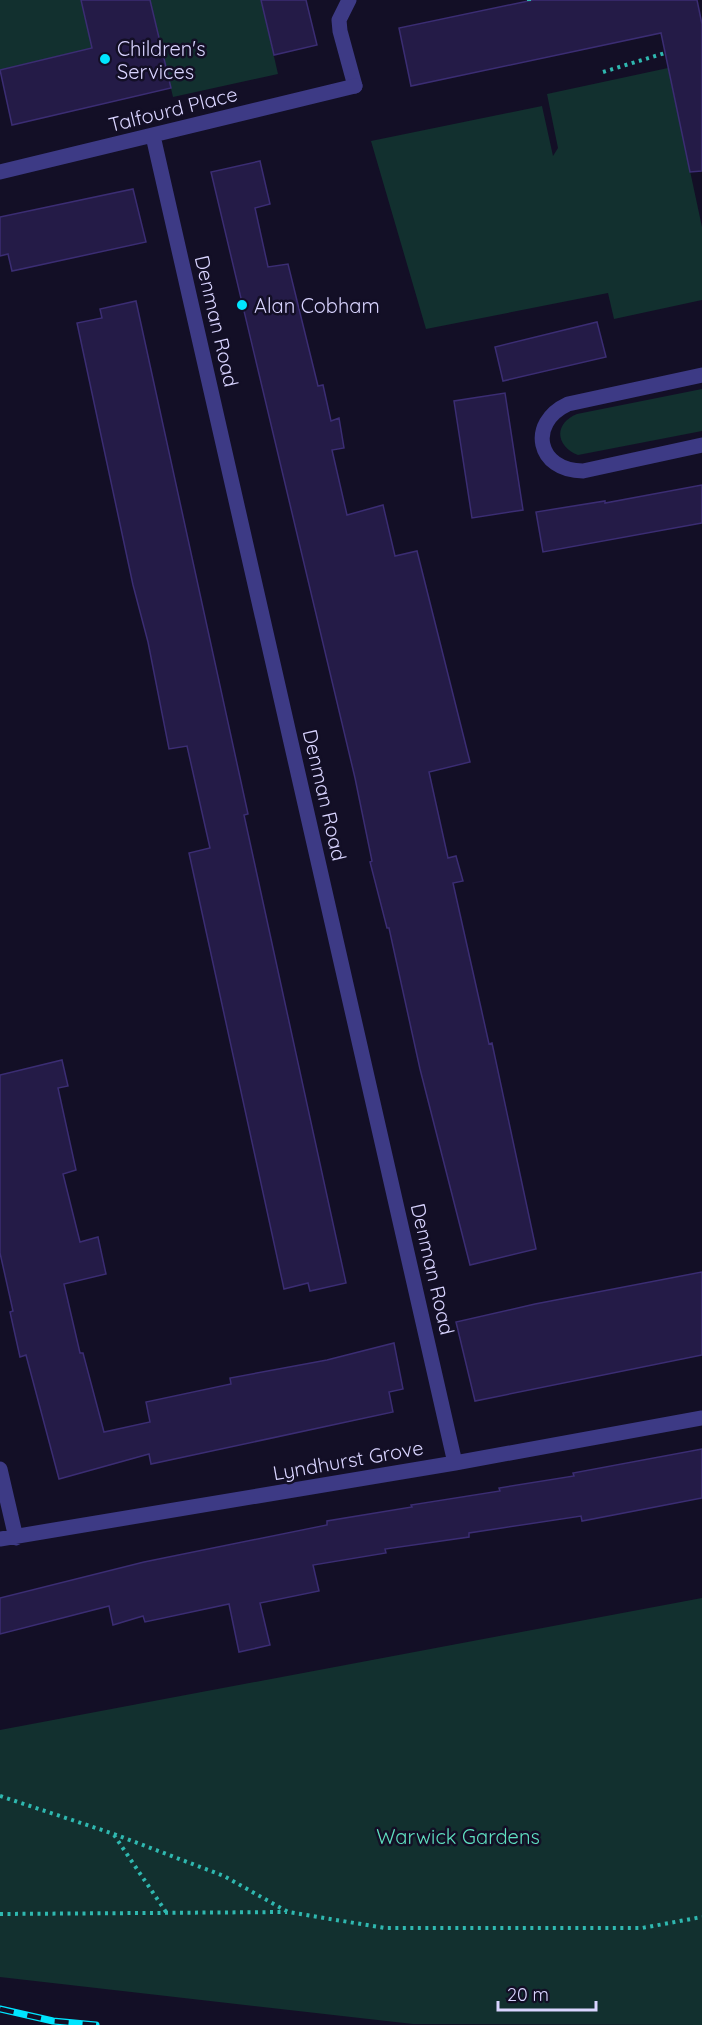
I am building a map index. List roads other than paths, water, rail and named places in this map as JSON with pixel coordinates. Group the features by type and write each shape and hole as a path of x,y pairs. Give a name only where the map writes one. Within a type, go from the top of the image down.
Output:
{"street":[{"name":"Talfourd Place","path":"0,172 355,86 339,20 349,0"},
{"name":"Denman Road","path":"153,136 455,1463"},
{"path":"702,375 568,404 556,409 547,419 542,431 543,444 548,457 557,466 570,471 583,471 702,445"},
{"name":"Lyndhurst Grove","path":"0,1539 455,1463 702,1418"},
{"path":"0,1469 16,1538"}],"railway":[{"path":"0,2009 53,2021 96,2025"}],"place":[{"name":"Children's Services","path":"105,59"},
{"name":"Alan Cobham","path":"242,305"}],"park label":[{"name":"Warwick Gardens","path":"458,1836"}]}
